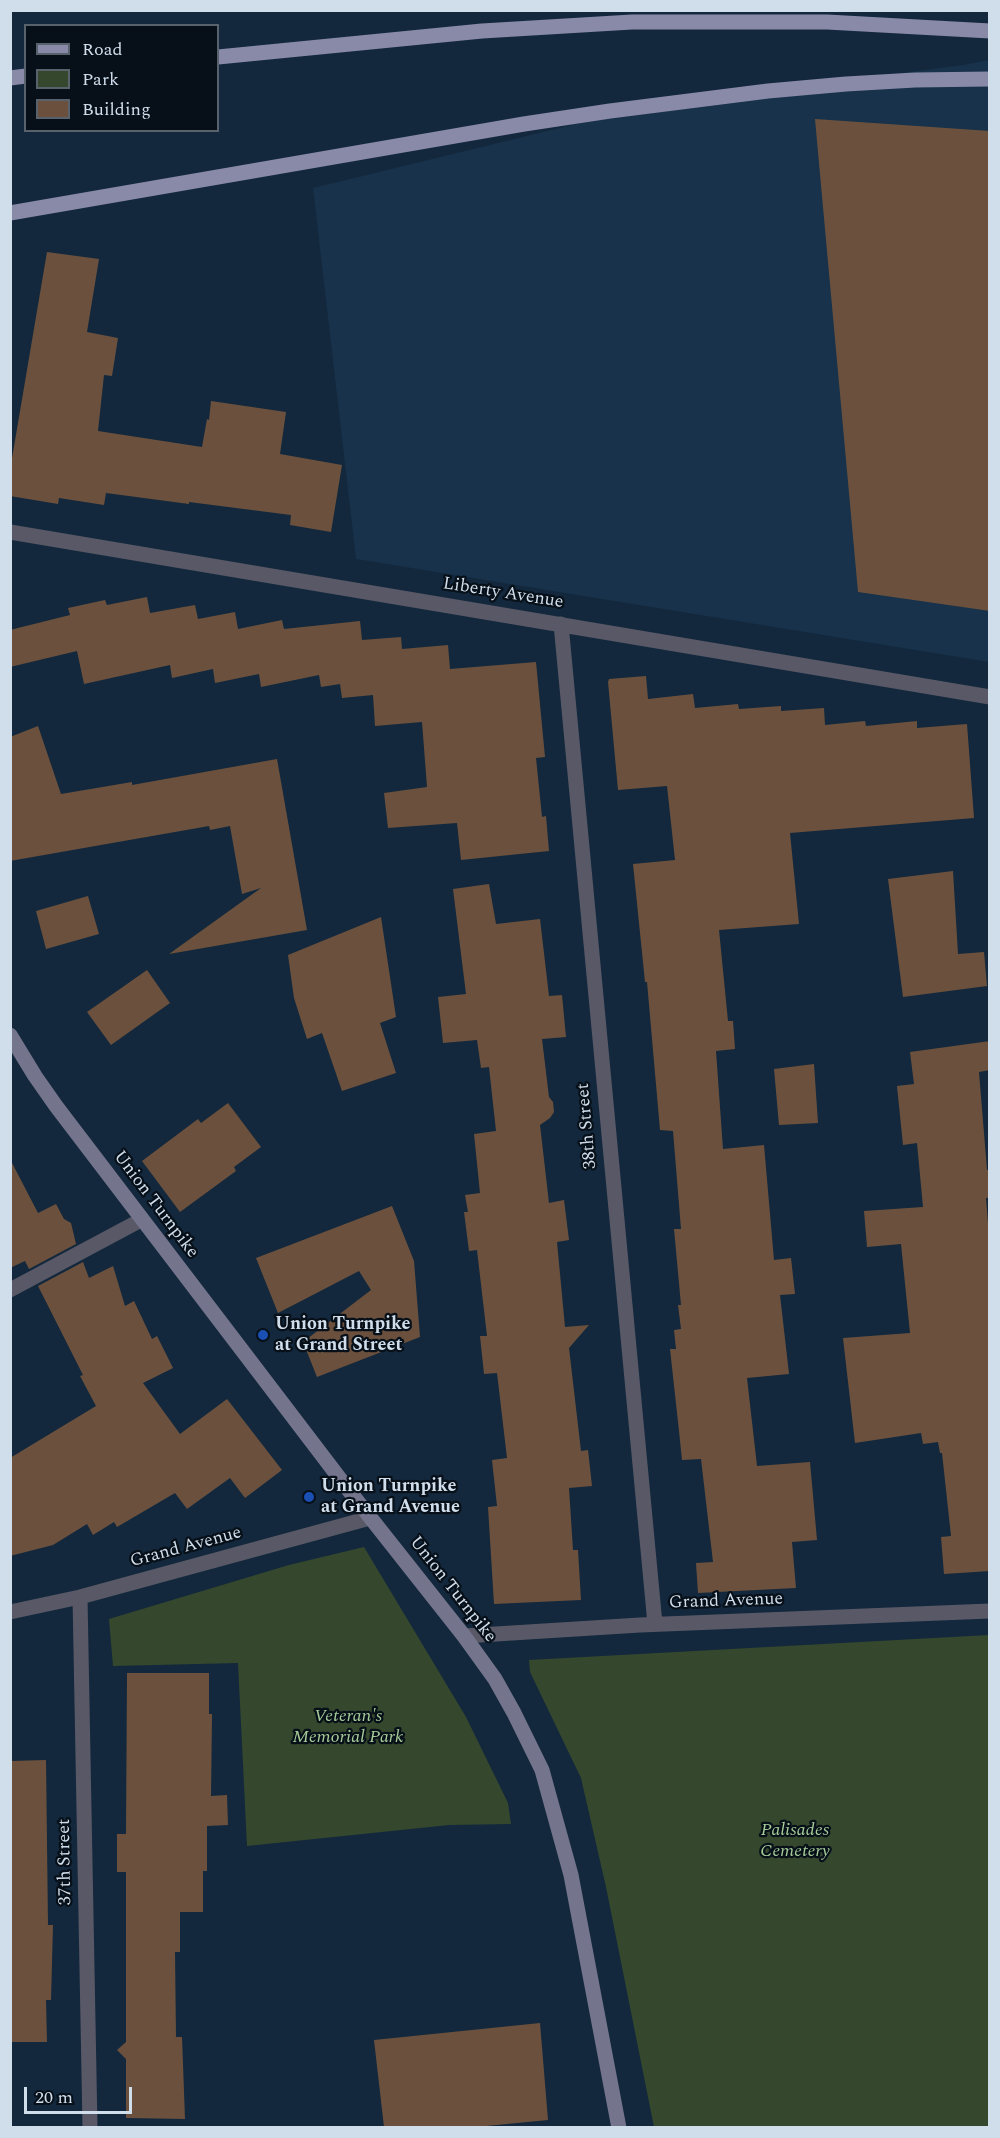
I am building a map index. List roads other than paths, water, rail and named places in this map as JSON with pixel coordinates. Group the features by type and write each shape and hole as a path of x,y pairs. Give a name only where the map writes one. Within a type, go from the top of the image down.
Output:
{"main road":[{"path":"219,57 459,33 632,22 827,22 990,31"},
{"path":"10,213 610,111 846,84 990,79"},
{"name":"Union Turnpike","path":"10,1035 46,1091 141,1220 370,1518 464,1636 495,1679 514,1713 542,1770 571,1875 619,2127"}],"street":[{"name":"Liberty Avenue","path":"10,532 990,696"},
{"name":"38th Street","path":"561,624 655,1624"},
{"path":"10,1290 141,1220"},
{"name":"Grand Avenue","path":"10,1612 80,1597 370,1518"},
{"name":"37th Street","path":"80,1597 90,2127"},
{"name":"Grand Avenue","path":"464,1636 655,1624 990,1611"}],"place":[{"name":"Union Turnpike at Grand Street","path":"263,1335"},
{"name":"Union Turnpike at Grand Avenue","path":"309,1497"}],"park label":[{"name":"Veteran's Memorial Park","path":"348,1727"},
{"name":"Palisades Cemetery","path":"795,1841"}]}
